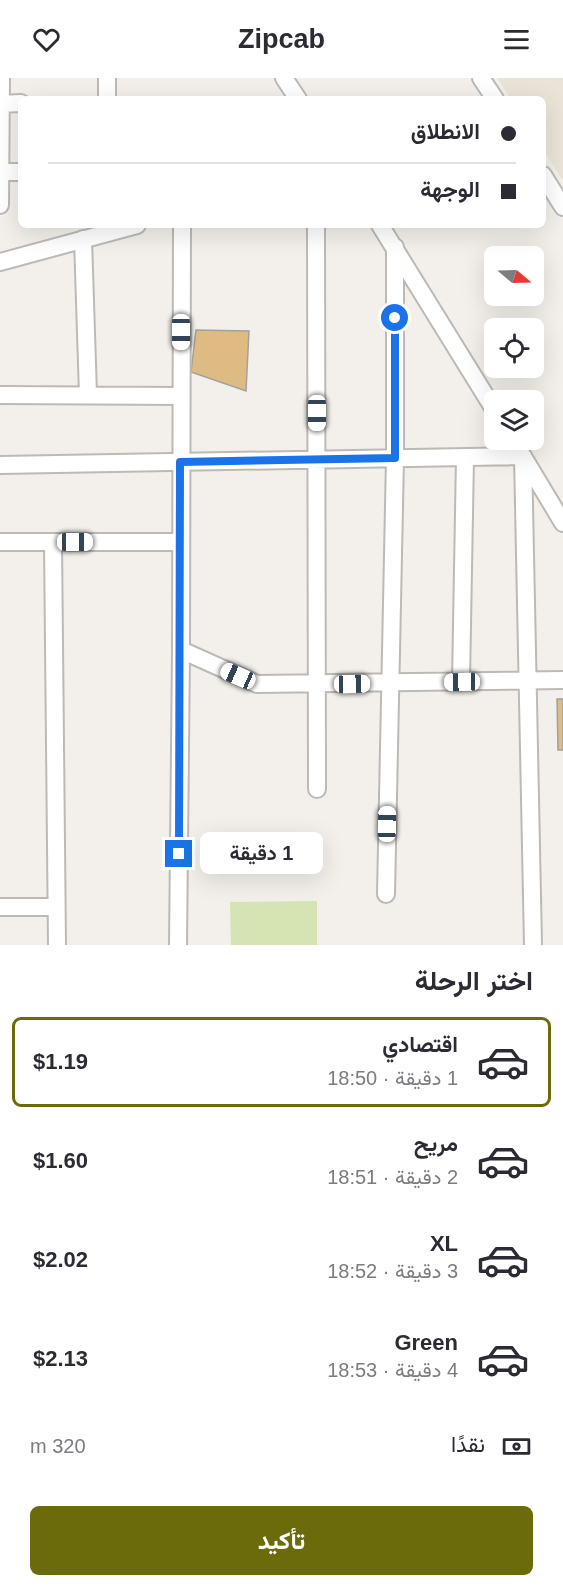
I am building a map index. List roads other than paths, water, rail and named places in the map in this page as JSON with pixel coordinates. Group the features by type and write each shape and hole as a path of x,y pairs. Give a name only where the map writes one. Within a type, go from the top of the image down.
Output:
{"street":[{"path":"0,205 1,78"},
{"path":"107,78 107,96"},
{"path":"284,78 296,96"},
{"path":"481,78 493,96"},
{"path":"0,104 18,103"},
{"path":"0,172 18,172"},
{"path":"546,180 563,207"},
{"path":"0,262 125,228"},
{"path":"178,945 182,228"},
{"path":"315,228 316,789"},
{"path":"382,228 484,393"},
{"path":"83,239 88,395"},
{"path":"386,894 395,458 395,247"},
{"path":"0,395 181,396"},
{"path":"519,450 563,523"},
{"path":"0,465 523,456"},
{"path":"523,456 533,945"},
{"path":"462,682 465,457"},
{"path":"0,542 181,542"},
{"path":"53,542 57,945"},
{"path":"181,650 257,684 563,680"},
{"path":"0,907 56,907"}]}
